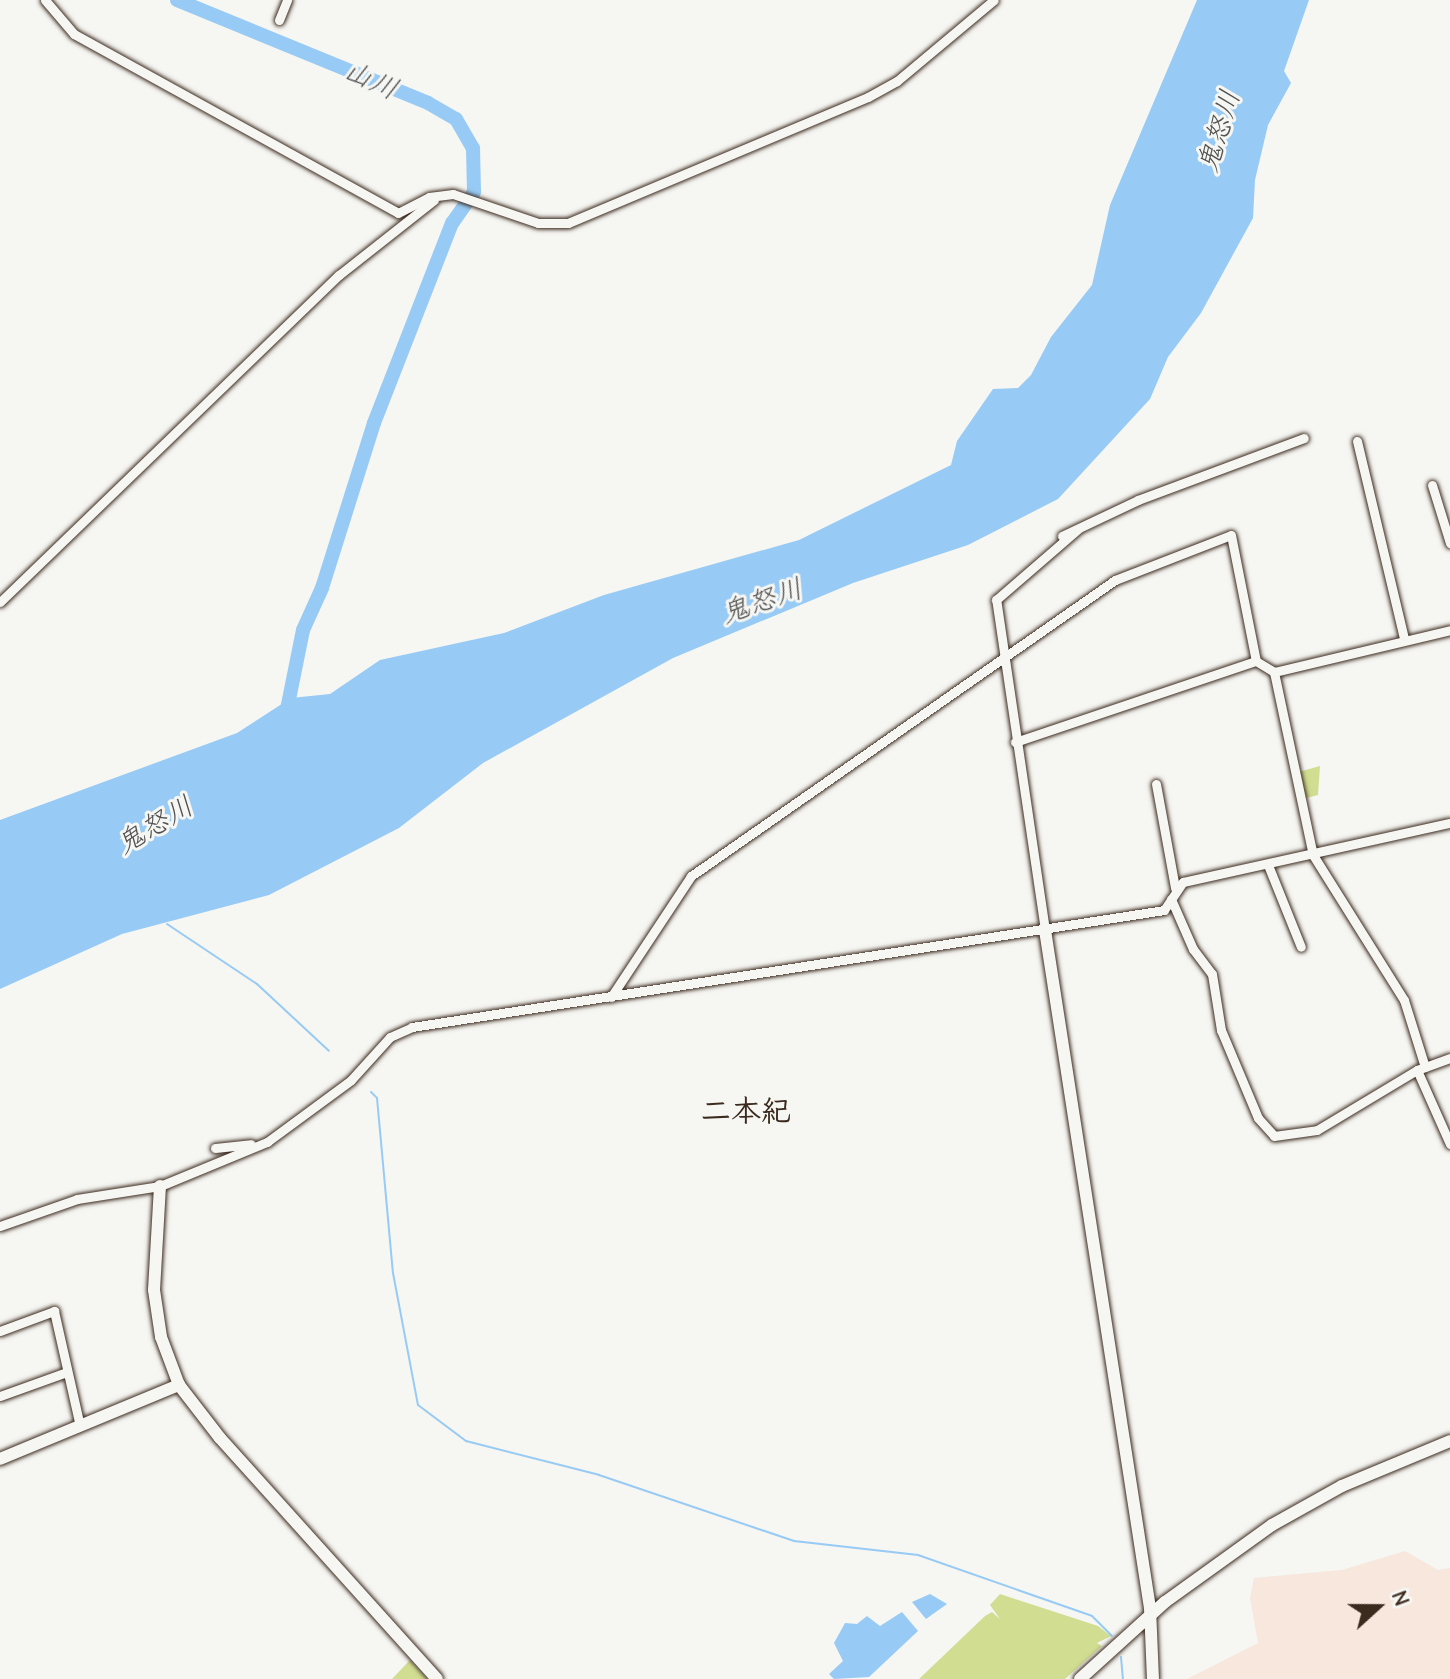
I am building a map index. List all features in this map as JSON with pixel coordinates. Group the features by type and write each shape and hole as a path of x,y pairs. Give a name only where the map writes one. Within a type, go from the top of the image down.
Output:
{"street":[{"path":"45,0 74,34 398,213 453,194 513,219 568,223 640,195 885,88 994,0"},
{"path":"279,20 287,0"},
{"path":"0,602 330,283 441,196"},
{"path":"1062,536 1138,500 1304,438"},
{"path":"1357,441 1404,639"},
{"path":"1432,485 1450,543"},
{"path":"1078,529 996,600 1015,742 1151,1614 1153,1679"},
{"path":"611,997 691,876 1115,580 1231,535 1256,661 1274,672 1450,630"},
{"path":"1015,742 1256,661"},
{"path":"1274,672 1313,855 1404,1000 1421,1068 1450,1144"},
{"path":"0,1226 77,1199 160,1186 284,1132 351,1080 390,1037 412,1027 1164,910 1175,888 1156,784"},
{"path":"1175,888 1450,823"},
{"path":"1268,865 1301,947"},
{"path":"1171,899 1193,949 1212,974 1223,1036 1258,1118 1274,1136 1317,1130 1421,1068 1450,1058"},
{"path":"215,1148 244,1147 284,1132"},
{"path":"160,1186 154,1290 161,1337 179,1385 220,1438 437,1679"},
{"path":"0,1331 54,1311 64,1373 80,1426"},
{"path":"0,1396 64,1373"},
{"path":"0,1459 179,1385"},
{"path":"1080,1679 1151,1614 1272,1525 1342,1486 1450,1441"}],"shaded area":[{"path":"1405,1551 1438,1570 1450,1568 1450,1679 1187,1679 1258,1643 1250,1598 1254,1578 1342,1570"}],"green space":[{"path":"1320,766 1318,795 1302,799 1295,773"},
{"path":"1000,1594 1098,1626 1111,1636 1097,1643 1102,1646 1065,1679 919,1679 985,1616 992,1612 1000,1619 990,1605"},
{"path":"410,1660 427,1679 392,1679"}],"water":[{"name":"鬼怒川","path":"1197,0 1309,0 1284,71 1291,83 1268,125 1255,180 1253,218 1201,313 1168,357 1150,399 1058,499 968,545 853,583 673,658 483,763 399,828 269,895 122,934 0,989 0,820 237,733 291,698 330,694 380,660 504,633 604,595 799,540 951,465 957,441 993,389 1018,388 1031,375 1051,337 1092,285 1110,205"},
{"path":"930,1594 947,1604 926,1619 912,1602"},
{"path":"902,1612 918,1631 869,1677 834,1679 829,1674 843,1661 834,1643 845,1623 857,1624 867,1616 880,1626"}],"waterway":[{"name":"山川","path":"177,0 428,103 456,119 473,148 474,192 452,223 374,423 322,588 303,630 286,714"},
{"path":"167,924 257,984 329,1051"},
{"path":"371,1092 377,1098 393,1273 418,1405 466,1441 599,1475 794,1541 918,1555 1092,1616 1112,1636"},
{"path":"1121,1657 1123,1679"}],"district":[{"name":"二本紀","path":"746,1112"}]}
